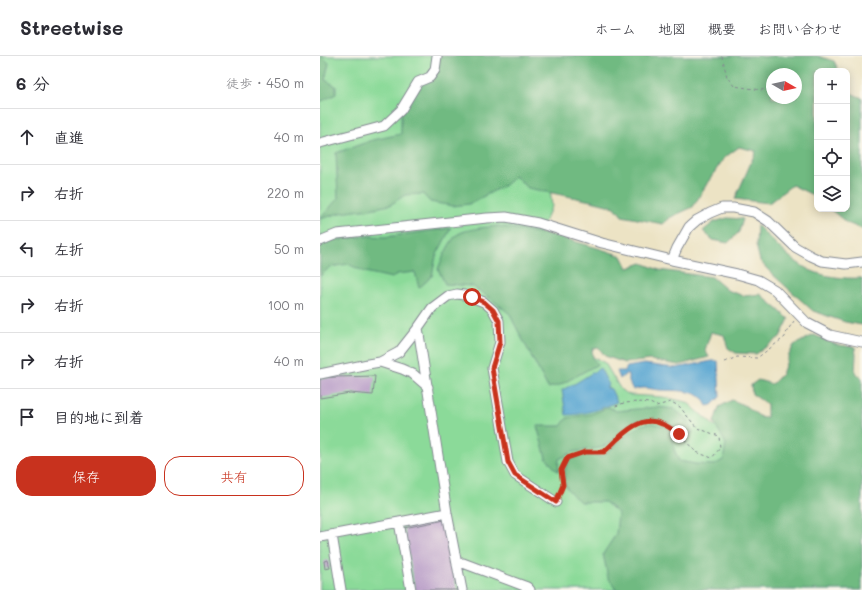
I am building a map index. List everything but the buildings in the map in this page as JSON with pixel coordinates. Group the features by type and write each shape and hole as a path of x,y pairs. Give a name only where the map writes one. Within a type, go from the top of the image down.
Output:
{"street":[{"path":"320,143 384,126 401,110 418,82 430,77 435,70 437,56"},
{"path":"672,260 689,227 697,220 722,208 733,208 754,212 768,221 795,247 822,261 846,264 862,262"},
{"path":"320,241 337,234 487,218 506,218 538,223 602,243 758,280 776,290 808,323 830,335 862,342"},
{"path":"320,374 380,362 399,352 432,308 448,296 457,294 472,297 484,302 493,310 499,321 500,342 492,368 508,462 515,475 556,502"},
{"path":"418,328 447,512 462,590"},
{"path":"380,362 413,374 428,387"},
{"path":"320,537 447,512"},
{"path":"399,522 411,590"},
{"path":"332,535 342,590"},
{"path":"457,565 463,563 527,587 530,590"}],"path":[{"path":"722,56 727,77 734,86 761,90 766,89"},
{"path":"724,362 736,357 757,358 785,337 787,331 799,314"},
{"path":"556,502 563,485 561,470 567,458 585,452 604,452 627,431 648,421 661,423 679,434 696,452 712,458 720,448 719,436 696,428 679,406 671,402 656,406 650,403 624,403 613,407"}],"green space":[{"path":"320,56 434,56 548,174 552,206 535,241 581,351 605,363 621,390 630,395 663,397 687,402 735,443 682,590 320,590"},
{"path":"320,56 322,56 329,63 325,80 336,86 336,94 320,102"},
{"path":"440,56 817,56 834,61 838,68 814,68 814,196 792,185 769,203 735,199 756,151 739,147 724,158 693,207 671,217 663,224 622,216 615,207 528,188 515,176 505,185 469,204 453,206 430,202 423,194 405,195 390,205 340,213 320,219 338,198 336,153 373,140 401,134 401,114"},
{"path":"850,91 851,93 862,98 862,229 847,223 834,212 850,212"},
{"path":"727,218 743,219 739,232 728,243 713,240 703,231 714,222"},
{"path":"757,225 785,253 804,267 817,273 832,277 862,278 862,325 845,322 813,311 771,273 760,261 756,245"},
{"path":"498,226 552,235 601,249 622,256 628,268 642,263 659,270 712,277 727,290 744,296 760,294 789,319 780,337 756,354 736,353 728,348 724,335 711,332 705,350 709,357 679,365 650,360 625,363 605,356 599,348 592,349 593,359 598,364 560,385 548,388 510,314 472,286 445,284 438,269 449,245 455,236 462,232"},
{"path":"451,228 436,256 432,276 419,288 415,272 397,274 392,278 365,272 348,264 330,267 320,276 320,246 333,240 368,236 385,237"},
{"path":"814,335 837,345 855,347 855,372 862,378 862,590 616,590 608,577 603,554 616,534 618,513 605,502 580,502 571,494 565,485 564,478 568,460 585,453 602,457 629,433 641,425 652,423 664,426 672,432 674,449 679,461 714,465 723,460 726,444 714,422 719,407 732,400 744,405 762,418 767,417 767,404 752,394 751,385 758,380 772,384 782,374 794,345"},
{"path":"609,407 616,411 657,407 674,409 688,420 693,433 685,436 668,423 653,419 637,421 626,427 615,440 600,448 573,452 559,459 558,472 546,458 537,426 561,426 567,418 591,414"}],"water":[{"path":"718,361 720,397 712,405 707,406 703,399 693,393 643,388 633,390 627,373 620,379 617,371 625,371 627,367 644,364 676,368"},
{"path":"600,368 609,385 607,388 611,389 617,402 592,411 566,415 562,390"}],"route":[{"path":"472,297 484,302 493,310 499,321 500,342 492,368 508,462 515,475 556,502 563,485 561,470 567,458 585,452 604,452 627,431 648,421 661,423 679,434"}]}
